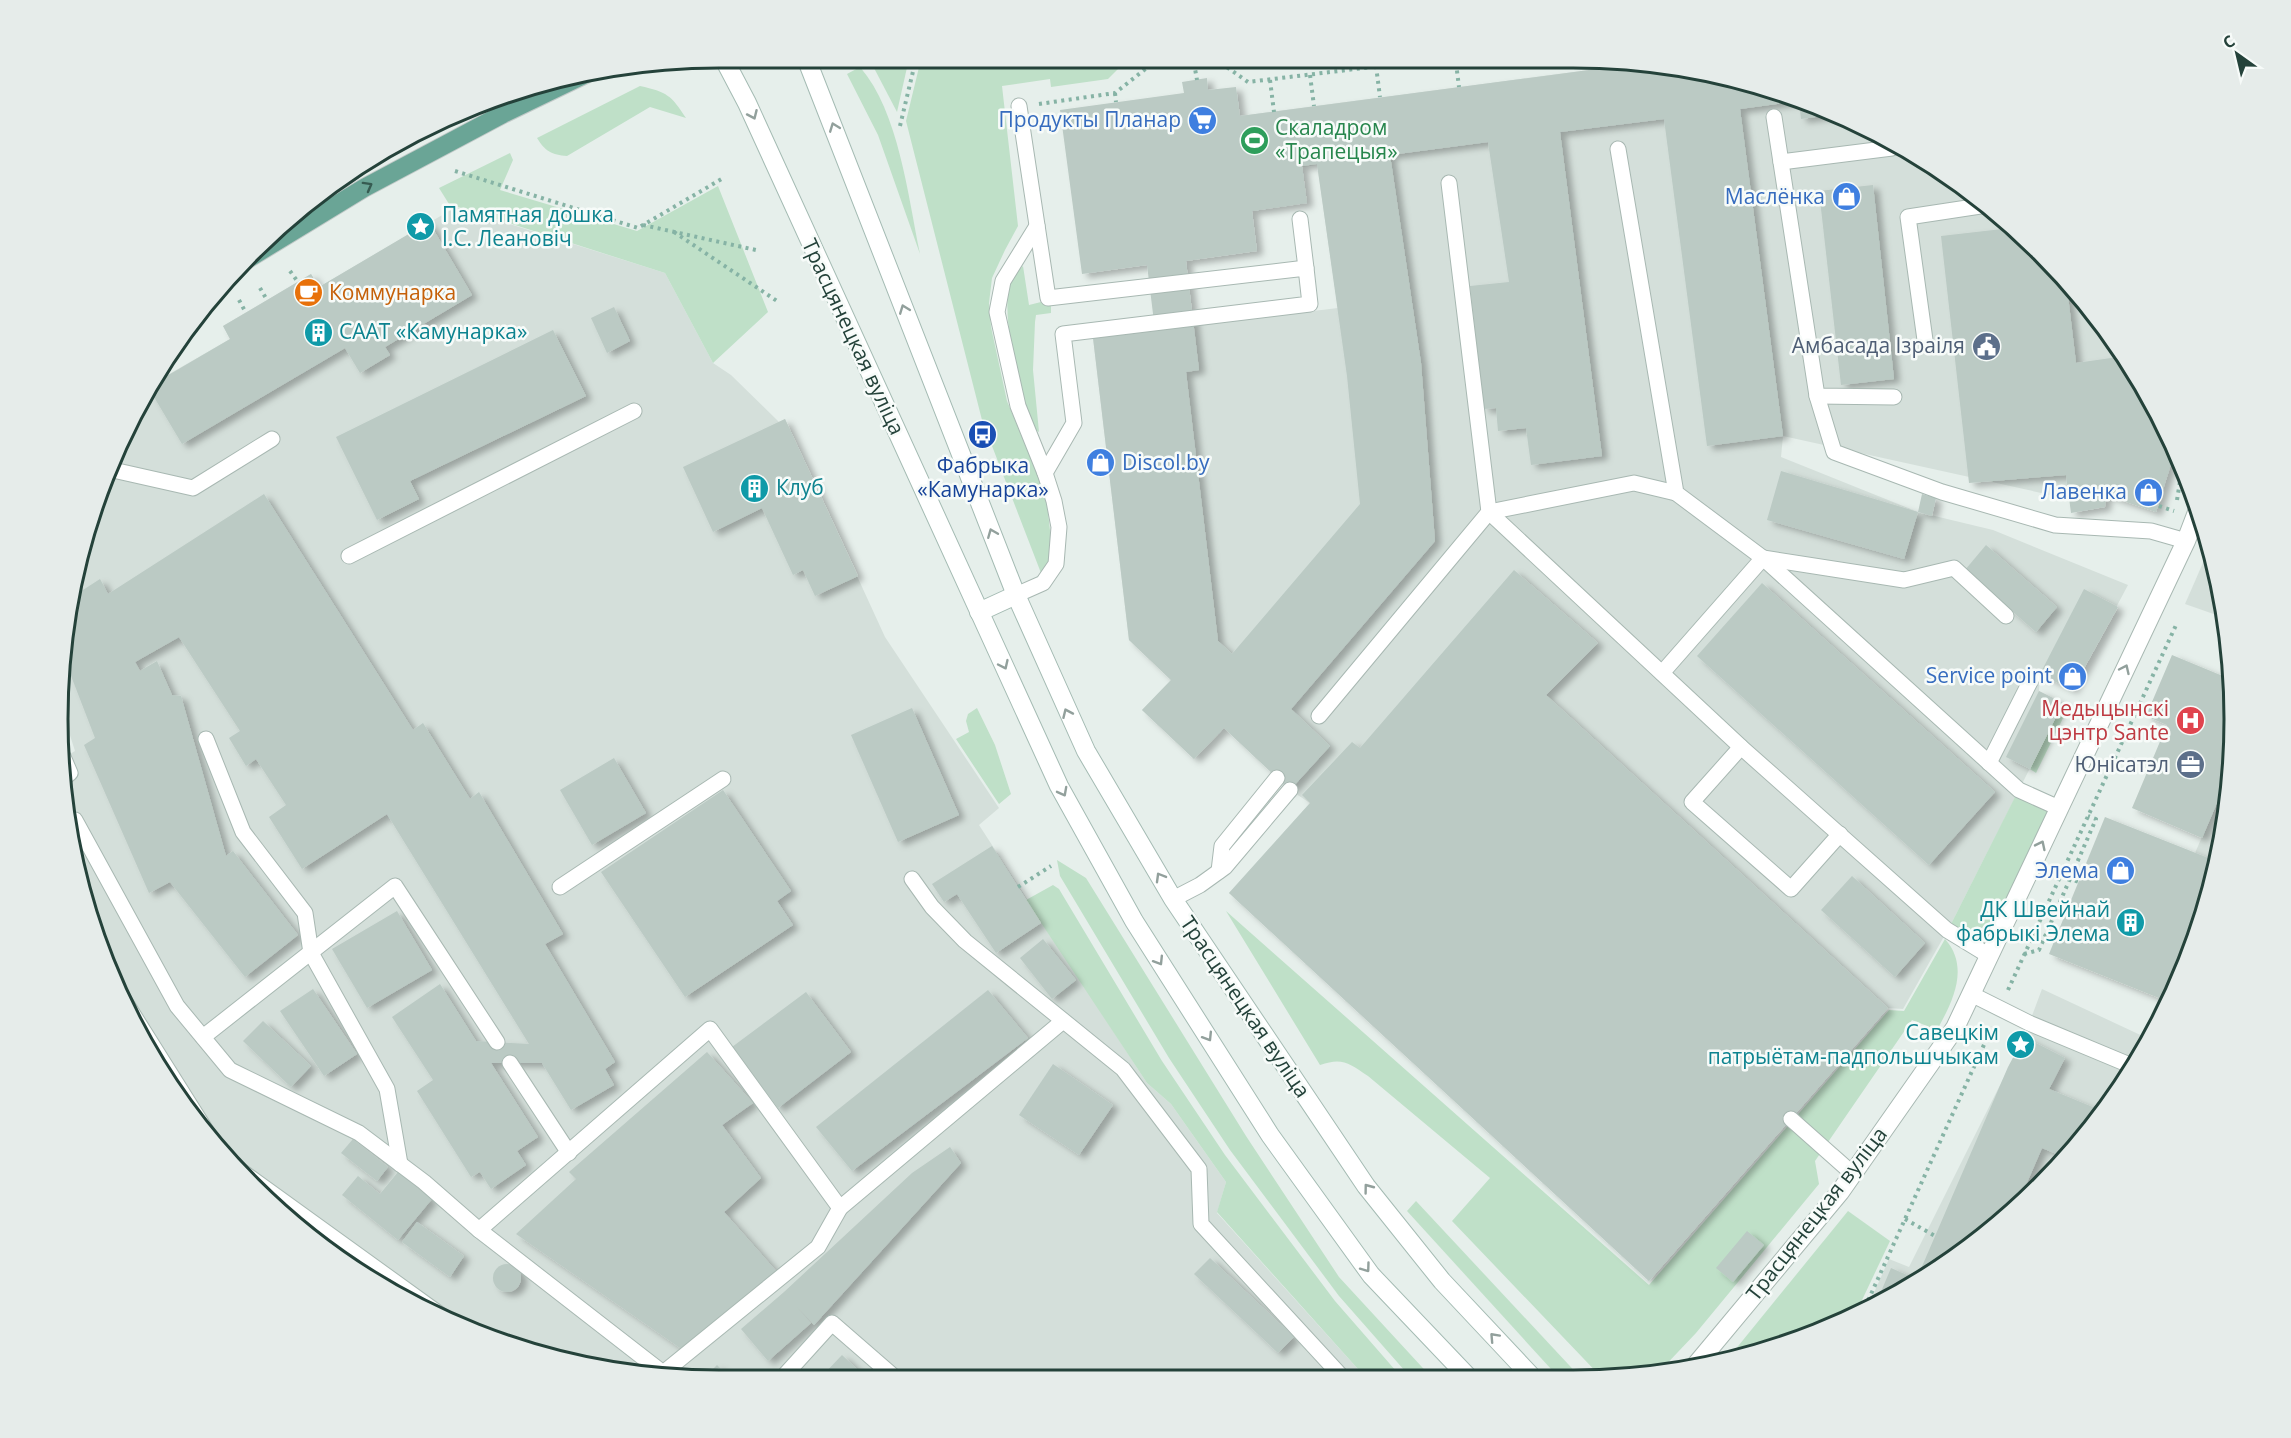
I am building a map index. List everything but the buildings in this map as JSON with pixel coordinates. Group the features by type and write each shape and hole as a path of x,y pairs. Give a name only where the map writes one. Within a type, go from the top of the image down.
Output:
{"main road":[{"name":"Трасцянецкая вуліца","path":"729,68 747,103 1065,796 1134,921 1264,1126 1371,1275 1461,1370"},
{"name":"Трасцянецкая вуліца","path":"810,68 1016,595 1086,751 1173,899 1366,1186 1442,1281 1526,1370"},
{"path":"274,243 364,188 556,89"},
{"name":"Трасцянецкая вуліца","path":"1702,1357 1853,1174 1955,1028 2193,523"},
{"path":"979,612 1016,595"}],"lane":[{"path":"1019,106 1048,298 1306,268"},
{"path":"1774,117 1817,396 1834,452 1942,492 2055,525 2151,531 2186,541"},
{"path":"1618,149 1676,493"},
{"path":"1781,162 1886,149"},
{"path":"1449,183 1489,512 1741,747 1947,930 1988,955"},
{"path":"1925,340 1908,217 1975,207"},
{"path":"1045,473 1074,423 1063,334 1310,304 1300,219"},
{"path":"1016,595 1043,583 1056,564 1059,528 1054,501 1045,473 1018,406 998,312 1003,281 1037,226"},
{"path":"1817,396 1894,397"},
{"path":"349,556 634,411"},
{"path":"117,471 193,488 273,439"},
{"path":"1319,716 1489,512 1634,483 1676,493 1762,558 2019,790 2059,808"},
{"path":"1762,558 1904,580 1954,568 2006,616"},
{"path":"1662,673 1762,558"},
{"path":"1989,763 2032,678"},
{"path":"206,739 243,832 305,913 311,952 387,1089 400,1164"},
{"path":"1741,747 1692,802 1791,889 1840,834"},
{"path":"560,886 723,778"},
{"path":"1219,871 1222,846 1277,778"},
{"path":"1173,899 1200,885 1225,867 1290,790"},
{"path":"76,822 177,1006 230,1070 359,1133 424,1182 480,1230 654,1367"},
{"path":"912,879 932,907 964,941 1123,1069 1199,1169 1201,1224 1336,1370"},
{"path":"203,1037 395,886 497,1042"},
{"path":"1971,994 2049,1032 2125,1063"},
{"path":"670,1368 818,1247 840,1208 1063,1021"},
{"path":"480,1230 710,1029 840,1208"},
{"path":"510,1063 569,1153"},
{"path":"1791,1119 1853,1174"},
{"path":"273,1194 405,1289"},
{"path":"789,1370 832,1323 885,1370"}],"path":[{"path":"900,126 914,68"},
{"path":"1058,101 1115,93 1146,68"},
{"path":"1195,68 1197,80"},
{"path":"1228,68 1248,81 1361,68"},
{"path":"1376,68 1380,97"},
{"path":"1457,68 1459,87"},
{"path":"1310,75 1314,106"},
{"path":"1270,80 1274,112"},
{"path":"1115,93 1116,102"},
{"path":"456,171 638,228 725,177"},
{"path":"643,225 756,250"},
{"path":"674,232 777,301"},
{"path":"290,271 298,282"},
{"path":"260,288 267,300"},
{"path":"239,300 246,313"},
{"path":"2159,506 2175,512"},
{"path":"1869,1298 2024,954 2177,623"},
{"path":"2024,954 2039,950 2068,878 2096,819 2088,816"},
{"path":"1018,887 1051,866"},
{"path":"2068,878 2079,882"},
{"path":"1905,1219 1935,1236"}],"shaded area":[{"path":"1599,69 1657,73 1739,90 1740,108 1782,102 1821,117 1898,155 1934,177 2002,229 2062,289 2089,322 2136,393 2171,463 2156,512 2106,495 2105,507 1783,436 1781,457 1918,512 1993,530 2128,585 2072,690 2040,674 2039,691 2063,703 1951,924 1903,1009 1888,1008 1649,1281 1229,893 1310,803 1290,790 1224,728 1194,759 1142,710 1171,680 1129,640 1093,338 1338,308 1317,165 1302,167 1307,203 1252,211 1240,116"},
{"path":"456,207 665,273 713,363 731,375 779,422 785,419 885,637 999,808 979,825 1147,1083 1171,1104 1226,1182 1217,1213 1359,1370 719,1370 676,1369 592,1358 510,1336 470,1321 393,1283 322,1236 258,1180 202,1116 177,1081 135,1007 102,928 80,846 73,804 69,755 75,751 68,730 69,676 80,592 102,510 135,431 165,376 230,339 223,326 311,274 319,287"},
{"path":"2204,561 2215,614 2185,604"},
{"path":"2218,799 2208,858 2195,853"},
{"path":"2042,989 2141,1035 2114,1081 2089,1116 2033,1180 1969,1236 1934,1261 1872,1297 1889,1259 1909,1267 2024,1037"}],"green space":[{"path":"861,68 884,107 900,156 920,254 878,135 847,74"},
{"path":"874,68 907,68 897,112"},
{"path":"919,68 1119,68 1108,79 1051,87 1050,79 1002,86 1018,226 992,278 989,303 991,327 1007,401 1046,495 1053,557 1041,573 982,420 906,121"},
{"path":"640,86 668,96 686,118 650,107 567,156 549,152 537,138"},
{"path":"510,153 513,160 500,190 637,231 718,186 768,312 713,363 665,273 449,204 439,188"},
{"path":"1023,266 1029,305 1041,302 1051,306 1051,313 1036,315 1035,322 1033,370 1039,432 1031,427 1012,351 1009,329 1007,308 1009,290 1014,276"},
{"path":"2063,703 2068,708 2036,773 2030,769"},
{"path":"977,708 995,745 1011,794 999,804 956,739 969,732 966,721 968,714"},
{"path":"2016,795 2052,810 1990,933 1980,942 1951,924"},
{"path":"1057,860 1086,878 1246,1136 1339,1277 1425,1370 1404,1370 1339,1296 1230,1150 1169,1058 1060,876"},
{"path":"1053,885 1059,889 1162,1061 1225,1155 1335,1301 1395,1370 1359,1370 1217,1212 1226,1182 1171,1104 1147,1083 1026,900"},
{"path":"1226,911 1649,1285 1889,1010 1904,1011 1945,939 1957,961 1958,972 1953,996 1937,1030 1912,1020 1815,1161 1819,1184 1696,1333 1667,1363 1657,1365 1594,1369 1452,1221 1490,1178 1361,1071 1340,1062 1320,1065"},
{"path":"1416,1201 1574,1370 1552,1370 1407,1211"},
{"path":"1848,1211 1890,1241 1861,1303 1781,1336 1736,1349"}],"place":[{"name":"Продукты Планар","path":"1202,120"},
{"name":"Скаладром «Трапецыя»","path":"1254,140"},
{"name":"Маслёнка","path":"1846,197"},
{"name":"Памятная дошка І.С. Леановіч","path":"421,227"},
{"name":"Коммунарка","path":"308,293"},
{"name":"СААТ «Камунарка»","path":"318,332"},
{"name":"Амбасада Ізраіля","path":"1986,346"},
{"name":"Фабрыка «Камунарка»","path":"983,435"},
{"name":"Discol.by","path":"1101,463"},
{"name":"Клуб","path":"755,488"},
{"name":"Лавенка","path":"2148,492"},
{"name":"Service point","path":"2073,676"},
{"name":"Медыцынскі цэнтр Sante","path":"2190,721"},
{"name":"Юнісатэл","path":"2190,765"},
{"name":"Элема","path":"2120,871"},
{"name":"ДК Швейнай фабрыкі Элема","path":"2131,922"},
{"name":"Савецкім патрыётам-падпольшчыкам","path":"2020,1045"}]}
